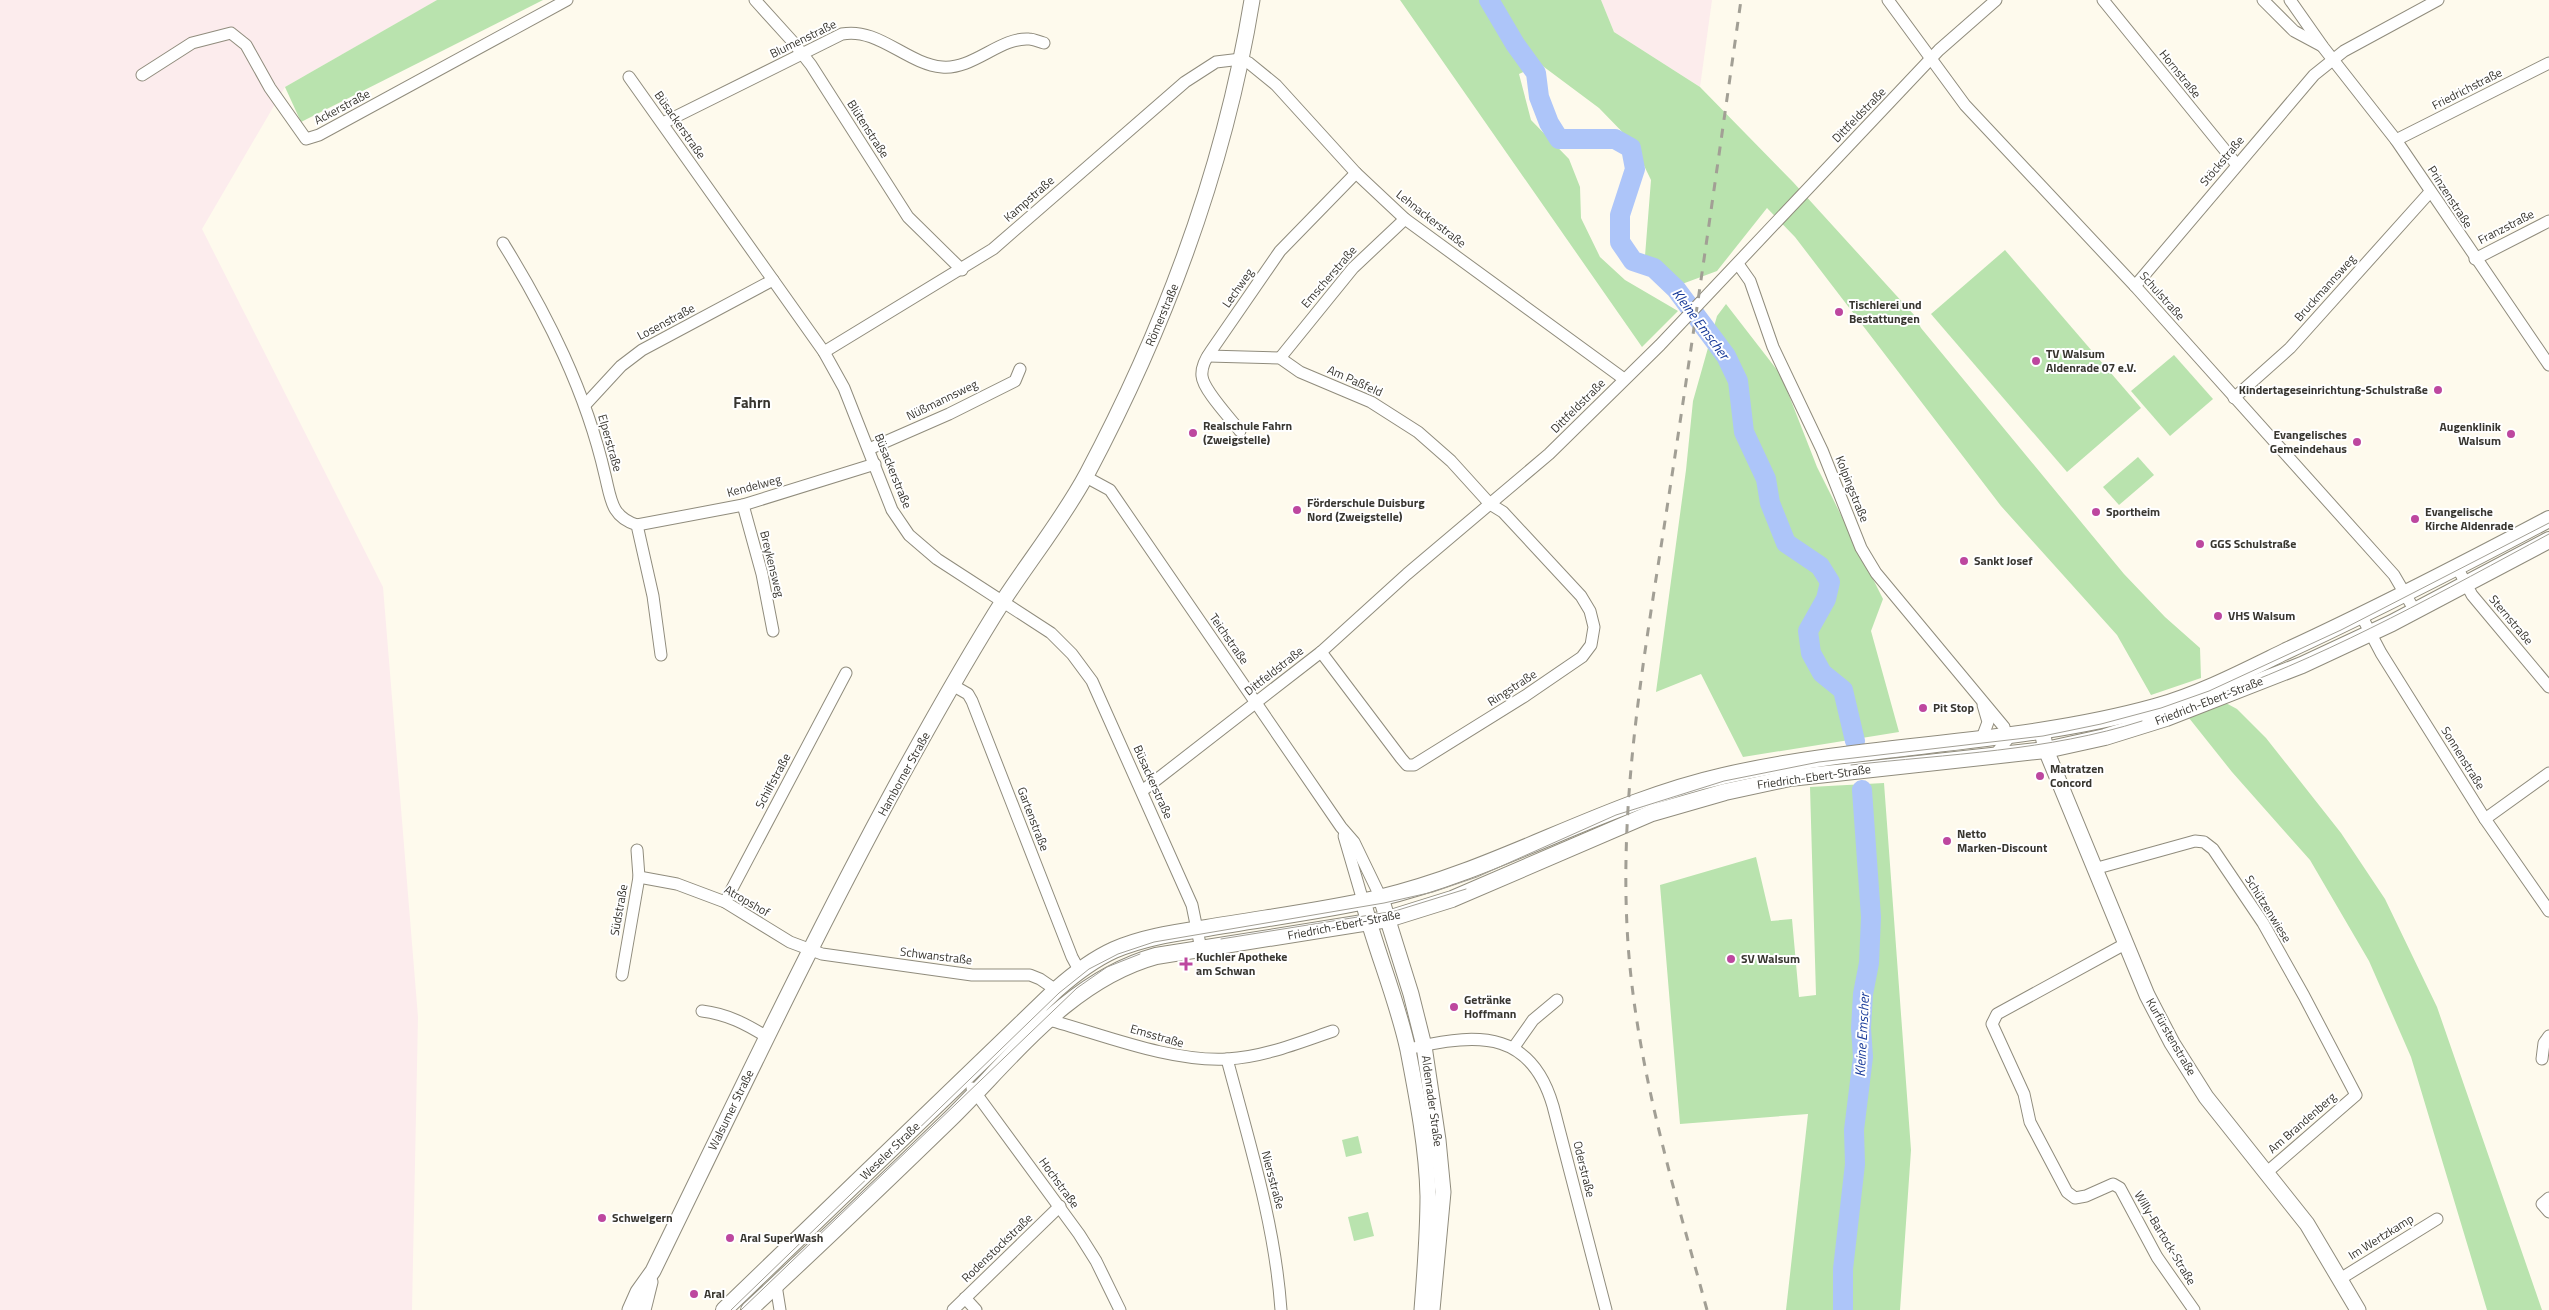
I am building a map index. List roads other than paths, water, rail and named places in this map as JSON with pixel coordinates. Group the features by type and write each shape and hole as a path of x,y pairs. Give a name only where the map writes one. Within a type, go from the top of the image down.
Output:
{"main road":[{"name":"Friedrich-Ebert-Straße","path":"1056,990 1079,970 1133,943 1198,929 1381,898 1458,874 1645,798 1720,776 1818,757 2042,731 2113,718 2161,705 2208,689 2362,616 2549,519"},
{"name":"Friedrich-Ebert-Straße","path":"1049,1020 1084,989 1120,969 1156,956 1388,920 1452,899 1652,813 1725,792 1821,774 2046,750 2106,737 2166,718 2302,665 2415,611 2549,540"},
{"name":"Weseler Straße","path":"724,1310 1056,990"},
{"name":"Weseler Straße","path":"750,1310 976,1093 1049,1020"}],"street":[{"name":"Ackerstraße","path":"142,75 192,43 231,33 246,45 270,88 306,139 319,135 567,0"},
{"name":"Blütenstraße","path":"755,0 803,54 908,217 962,270"},
{"name":"Römerstraße","path":"1003,602 1086,477 1153,337 1176,280 1210,182 1241,59 1252,0"},
{"name":"Schulstraße","path":"1888,0 1965,105 2135,286 2394,575 2415,611"},
{"name":"Dittfeldstraße","path":"1142,791 1322,652 1548,454 1679,325 1738,264 1789,207 1932,59 1996,0"},
{"name":"Hornstraße","path":"2103,0 2237,165"},
{"name":"Prinzenstraße","path":"2263,0 2294,31 2323,47"},
{"name":"Prinzenstraße","path":"2290,0 2323,47 2335,59 2396,140 2549,366"},
{"name":"Stöckstraße","path":"2135,286 2314,75 2379,30 2438,0"},
{"name":"Blumenstraße","path":"663,123 842,34 861,33 929,64 943,67 970,62 1016,41 1029,39 1044,43"},
{"name":"Lehnackerstraße","path":"1241,59 1258,69 1276,85 1356,173 1405,219 1624,379"},
{"name":"Kampstraße","path":"824,352 962,270 993,249 1184,82 1216,62 1241,59"},
{"name":"Friedrichstraße","path":"2396,140 2549,63"},
{"name":"Büsackerstraße","path":"629,77 824,352 844,388 892,510 909,535 937,559 1051,633 1072,654 1092,681 1192,905 1201,949"},
{"name":"Lechweg","path":"1240,432 1202,378 1202,368 1208,356 1280,251 1356,173"},
{"name":"Bruckmannsweg","path":"2234,398 2290,348 2430,192"},
{"name":"Emscherstraße","path":"1280,358 1353,268 1405,219"},
{"name":"Franzstraße","path":"2475,259 2549,221"},
{"name":"Elperstraße","path":"504,243 552,329 585,405 613,508 624,521 637,525"},
{"name":"Kolpingstraße","path":"1738,264 1750,281 1773,347 1822,450 1861,548 1876,573 2004,727 2007,735"},
{"name":"Losenstraße","path":"585,405 621,366 642,350 773,280"},
{"path":"1208,356 1280,358"},
{"name":"Am Paßfeld","path":"1280,358 1300,372 1371,402 1418,432 1451,461 1490,504"},
{"name":"Nüßmannsweg","path":"869,449 949,414 1015,381 1020,369"},
{"name":"Kendelweg","path":"637,525 743,505 875,464"},
{"name":"Teichstraße","path":"1086,477 1110,490 1341,827 1354,842 1381,898"},
{"name":"Ringstraße","path":"1322,652 1407,765 1414,765 1525,696 1582,657 1590,645 1594,627 1590,610 1581,596 1551,562 1503,512 1490,504"},
{"name":"Breykensweg","path":"743,505 762,574 773,631"},
{"path":"637,525 653,596 661,655"},
{"name":"Sternstraße","path":"2457,567 2472,594 2549,687"},
{"name":"Hamborner Straße","path":"810,950 899,780 1003,602"},
{"name":"Sonnenstraße","path":"2362,616 2370,633 2485,819 2549,911"},
{"name":"Schilfstraße","path":"725,902 846,673"},
{"name":"Gartenstraße","path":"954,686 968,694 972,701 1072,957 1079,970"},
{"name":"Kolpingstraße","path":"1980,699 1987,712 1988,722 1982,738"},
{"name":"Kurfürstenstraße","path":"2042,731 2046,750 2125,944 2147,995 2177,1051 2206,1097 2307,1224 2358,1310"},
{"path":"1994,756 2005,745 2007,735"},
{"path":"2485,819 2549,773"},
{"name":"Teichstraße","path":"1341,827 1363,901"},
{"name":"Schützenwiese","path":"2094,869 2195,842 2204,842 2213,849 2263,924 2304,996 2356,1095"},
{"name":"Südstraße","path":"622,975 638,877 637,850"},
{"name":"Atropshof","path":"638,877 677,884 725,902 790,942 810,950"},
{"name":"Aldenrader Straße","path":"1381,898 1412,994 1424,1046 1438,1140 1443,1192 1432,1310"},
{"name":"Aldenrader Straße","path":"1363,901 1393,994 1408,1049 1423,1143 1428,1194 1427,1245 1422,1310"},
{"name":"Willy-Bartock-Straße","path":"2125,944 1997,1014 1992,1024 2024,1094 2030,1122 2067,1192 2075,1198 2086,1196 2112,1184 2120,1188 2157,1256 2194,1310"},
{"name":"Schwanstraße","path":"810,950 822,954 972,975 1030,975 1040,979 1056,990"},
{"name":"Walsumer Straße","path":"630,1310 638,1292 653,1271 810,950"},
{"path":"1408,1049 1474,1039 1493,1041 1514,1047 1533,1020 1557,1000"},
{"path":"1038,1007 1049,1020"},
{"path":"702,1011 721,1014 747,1024 767,1038"},
{"name":"Emsstraße","path":"1049,1020 1185,1058 1227,1059 1269,1053 1333,1031"},
{"path":"2542,1059 2544,1043 2549,1036"},
{"name":"Oderstraße","path":"1514,1047 1538,1071 1547,1086 1606,1310"},
{"name":"Niersstraße","path":"1227,1059 1270,1223 1279,1276 1281,1310"},
{"name":"Hochstraße","path":"964,1079 1060,1206 1096,1261 1120,1310"},
{"name":"Am Brandenberg","path":"2266,1173 2356,1095"},
{"path":"2549,1198 2542,1204 2549,1212"},
{"name":"Rodenstockstraße","path":"953,1310 1060,1206"},
{"name":"Im Wertzkamp","path":"2340,1278 2437,1219"},
{"name":"Walsumer Straße","path":"643,1310 653,1271"},
{"path":"776,1285 780,1310"},
{"path":"965,1298 976,1310"}],"waterway":[{"name":"Kleine Emscher","path":"1489,0 1515,44 1536,73 1539,97 1549,123 1559,139 1615,139 1631,148 1635,169 1620,215 1620,242 1633,261 1654,268 1676,289 1726,356 1738,381 1744,432 1766,479 1770,503 1786,543 1820,566 1830,582 1826,599 1808,631 1811,653 1822,673 1843,690 1855,741"},
{"name":"Kleine Emscher","path":"1843,1310 1843,1269 1855,1164 1854,1130 1863,1057 1861,1028 1863,994 1869,963 1871,917 1862,790"}],"tram line":[{"path":"731,1310 1059,993 1089,969 1118,954 1154,942 1384,903 1433,892 1477,877 1616,815 1724,781 1819,762 2043,736 2101,724 2161,708 2209,691 2341,630 2549,523"},
{"path":"2227,691 2310,657 2350,638 2549,534"},
{"path":"1851,765 2034,745 2071,739 2142,721"},
{"path":"1221,939 1395,911 1466,889"},
{"path":"741,1310 1077,988 1107,967 1140,954"}],"railway":[{"path":"1707,1310 1656,1120 1637,1023 1627,926 1627,821 1636,716 1643,664 1696,318 1741,0"}],"place":[{"name":"Tischlerei und Bestattungen","path":"1839,312"},
{"name":"TV Walsum Aldenrade 07 e.V.","path":"2036,361"},
{"name":"Kindertageseinrichtung-Schulstraße","path":"2438,390"},
{"name":"Realschule Fahrn (Zweigstelle)","path":"1193,433"},
{"name":"Augenklinik Walsum","path":"2511,434"},
{"name":"Evangelisches Gemeindehaus","path":"2357,442"},
{"name":"Förderschule Duisburg Nord (Zweigstelle)","path":"1297,510"},
{"name":"Sportheim","path":"2096,512"},
{"name":"Evangelische Kirche Aldenrade","path":"2415,519"},
{"name":"GGS Schulstraße","path":"2200,544"},
{"name":"Sankt Josef","path":"1964,561"},
{"name":"VHS Walsum","path":"2218,616"},
{"name":"Pit Stop","path":"1923,708"},
{"name":"Matratzen Concord","path":"2040,776"},
{"name":"Netto Marken-Discount","path":"1947,841"},
{"name":"SV Walsum","path":"1731,959"},
{"name":"Kuchler Apotheke am Schwan","path":"1186,964"},
{"name":"Getränke Hoffmann","path":"1454,1007"},
{"name":"Schwelgern","path":"602,1218"},
{"name":"Aral SuperWash","path":"730,1238"},
{"name":"Aral","path":"694,1294"}],"district":[{"name":"Fahrn","path":"752,403"}]}
